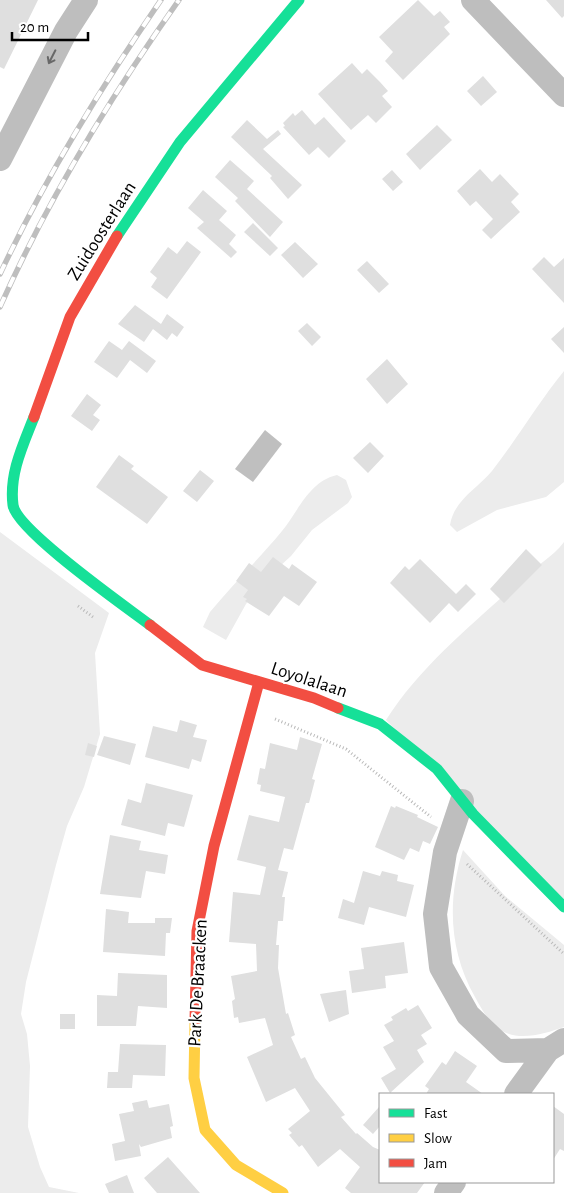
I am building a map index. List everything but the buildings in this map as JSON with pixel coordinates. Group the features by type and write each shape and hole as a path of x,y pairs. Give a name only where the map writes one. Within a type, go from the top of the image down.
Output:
{"street":[{"path":"0,159 66,31 86,0"},
{"name":"Zuidoosterlaan","path":"18,518 13,506 13,474 70,317 129,215 180,142 299,0"},
{"path":"474,0 564,95"},
{"name":"Loyolalaan","path":"18,518 65,560 202,665 314,698 380,724 437,769 462,801 502,846 564,907"},
{"name":"Park De Braacken","path":"259,682 214,846 197,931 194,1078 205,1130 236,1165 283,1193"},
{"path":"462,801 445,852 435,914 441,967 468,1015 506,1050 556,1045"},
{"path":"517,1093 556,1045"}],"path":[{"path":"73,602 96,620"},
{"path":"251,708 346,749 452,834 460,857 564,954"}],"shaded area":[{"path":"564,371 564,482 546,497 497,510 457,532 450,525 456,509 467,495 492,471"},
{"path":"265,430 282,444 253,482 235,469"},
{"path":"337,475 346,480 352,497 348,503 312,530 291,556 266,579 246,604 226,640 203,627 210,612 282,531 312,490 327,478"},
{"path":"0,532 109,613 95,653 100,734 84,787 67,826 26,982 21,1014 27,1034 30,1066 28,1127 40,1167 49,1187 79,1193 0,1193"},
{"path":"564,542 564,901 386,720 431,663 466,629 526,575 554,553"},
{"path":"463,850 505,896 564,945 564,1027 534,1035 511,1035 495,1026 478,1002 466,980 460,962 453,925 454,888"}],"railway":[{"path":"0,274 55,168 117,66 161,0"},
{"path":"0,307 39,227 82,149 129,73 179,0"}],"traffic: fast":[{"path":"117,236 180,142 299,0"},
{"path":"34,417 18,460 13,482 13,505 19,517 51,549 150,625"},
{"path":"338,708 380,724 437,769 473,814 564,907"}],"traffic: slow":[{"path":"195,1021 194,1078 205,1130 236,1165 283,1193"}],"traffic: jam":[{"path":"34,417 70,317 117,236"},
{"path":"150,625 202,665 314,698 338,708"},
{"path":"195,1021 197,931 214,846 259,682"}]}
